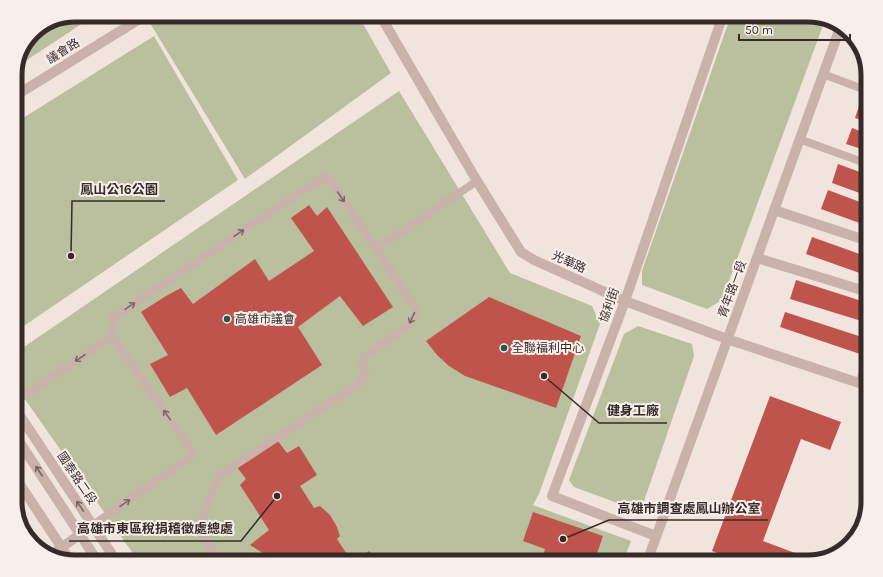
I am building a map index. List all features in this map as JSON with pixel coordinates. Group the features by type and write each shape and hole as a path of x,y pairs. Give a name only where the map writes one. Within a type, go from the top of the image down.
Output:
{"street":[{"name":"議會路","path":"22,92 135,22"},
{"name":"光華路","path":"384,22 477,181 521,252 534,260 625,301 727,339 861,383"},
{"name":"協利街","path":"656,536 552,496 625,301 721,22"},
{"name":"青年路一段","path":"649,555 838,32"},
{"path":"774,210 861,235"},
{"path":"757,258 861,290"},
{"name":"國泰路二段","path":"22,418 112,555"},
{"path":"22,446 94,555"},
{"path":"22,488 66,554"},
{"path":"56,551 93,525"}],"lane":[{"path":"823,74 861,88"},
{"path":"799,139 861,161"},
{"path":"93,525 190,457 192,451 112,336 114,317 323,177 330,180 416,309 414,319 411,323 365,356 362,366 366,375 357,385 220,475 215,483 203,515 202,533 216,555"},
{"path":"376,250 477,181"},
{"path":"22,397 112,336"}],"green space":[{"path":"362,22 391,73 245,179 150,23"},
{"path":"729,22 815,22 823,25 722,300 707,309 642,285 642,271"},
{"path":"65,23 83,23 24,62 31,46 46,31"},
{"path":"154,36 238,180 22,327 22,119"},
{"path":"399,91 510,273 592,306 600,324 539,494 533,505 631,541 626,555 134,555 22,395 22,348"},
{"path":"638,326 692,344 694,356 644,501 628,507 574,487 569,480 624,334"}],"building":[{"path":"861,100 861,120 855,118"},
{"path":"852,128 861,131 861,149 846,144"},
{"path":"838,164 861,172 861,193 832,183"},
{"path":"828,190 861,202 861,224 821,209"},
{"name":"高雄市議會","path":"309,205 317,216 327,207 393,307 363,326 340,296 298,327 322,365 216,435 187,388 170,397 150,364 168,355 141,312 181,288 193,304 255,259 269,281 314,251 291,218"},
{"path":"812,237 861,254 861,274 806,254"},
{"path":"796,280 861,301 861,321 790,299"},
{"name":"全聯福利中心","path":"489,297 581,336 556,408 465,376 449,366 437,355 426,341"},
{"path":"785,312 861,337 861,354 780,327"},
{"path":"770,396 841,422 830,450 801,439 763,541 795,553 794,555 723,555 712,551"},
{"path":"277,440 287,453 299,446 317,475 300,486 314,508 320,506 330,515 340,536 337,539 347,555 265,555 250,545 269,530 240,485 246,479 237,467"},
{"path":"533,512 603,536 596,555 543,555 545,549 523,541"},
{"path":"369,551 372,555 363,555"}],"place":[{"name":"鳳山公16公園","path":"71,256"},
{"name":"高雄市議會","path":"227,319"},
{"name":"全聯福利中心","path":"504,348"},
{"name":"健身工廠","path":"544,376"},
{"name":"高雄市東區稅捐稽徵處總處","path":"277,496"},
{"name":"高雄市調查處鳳山辦公室","path":"563,539"}]}
